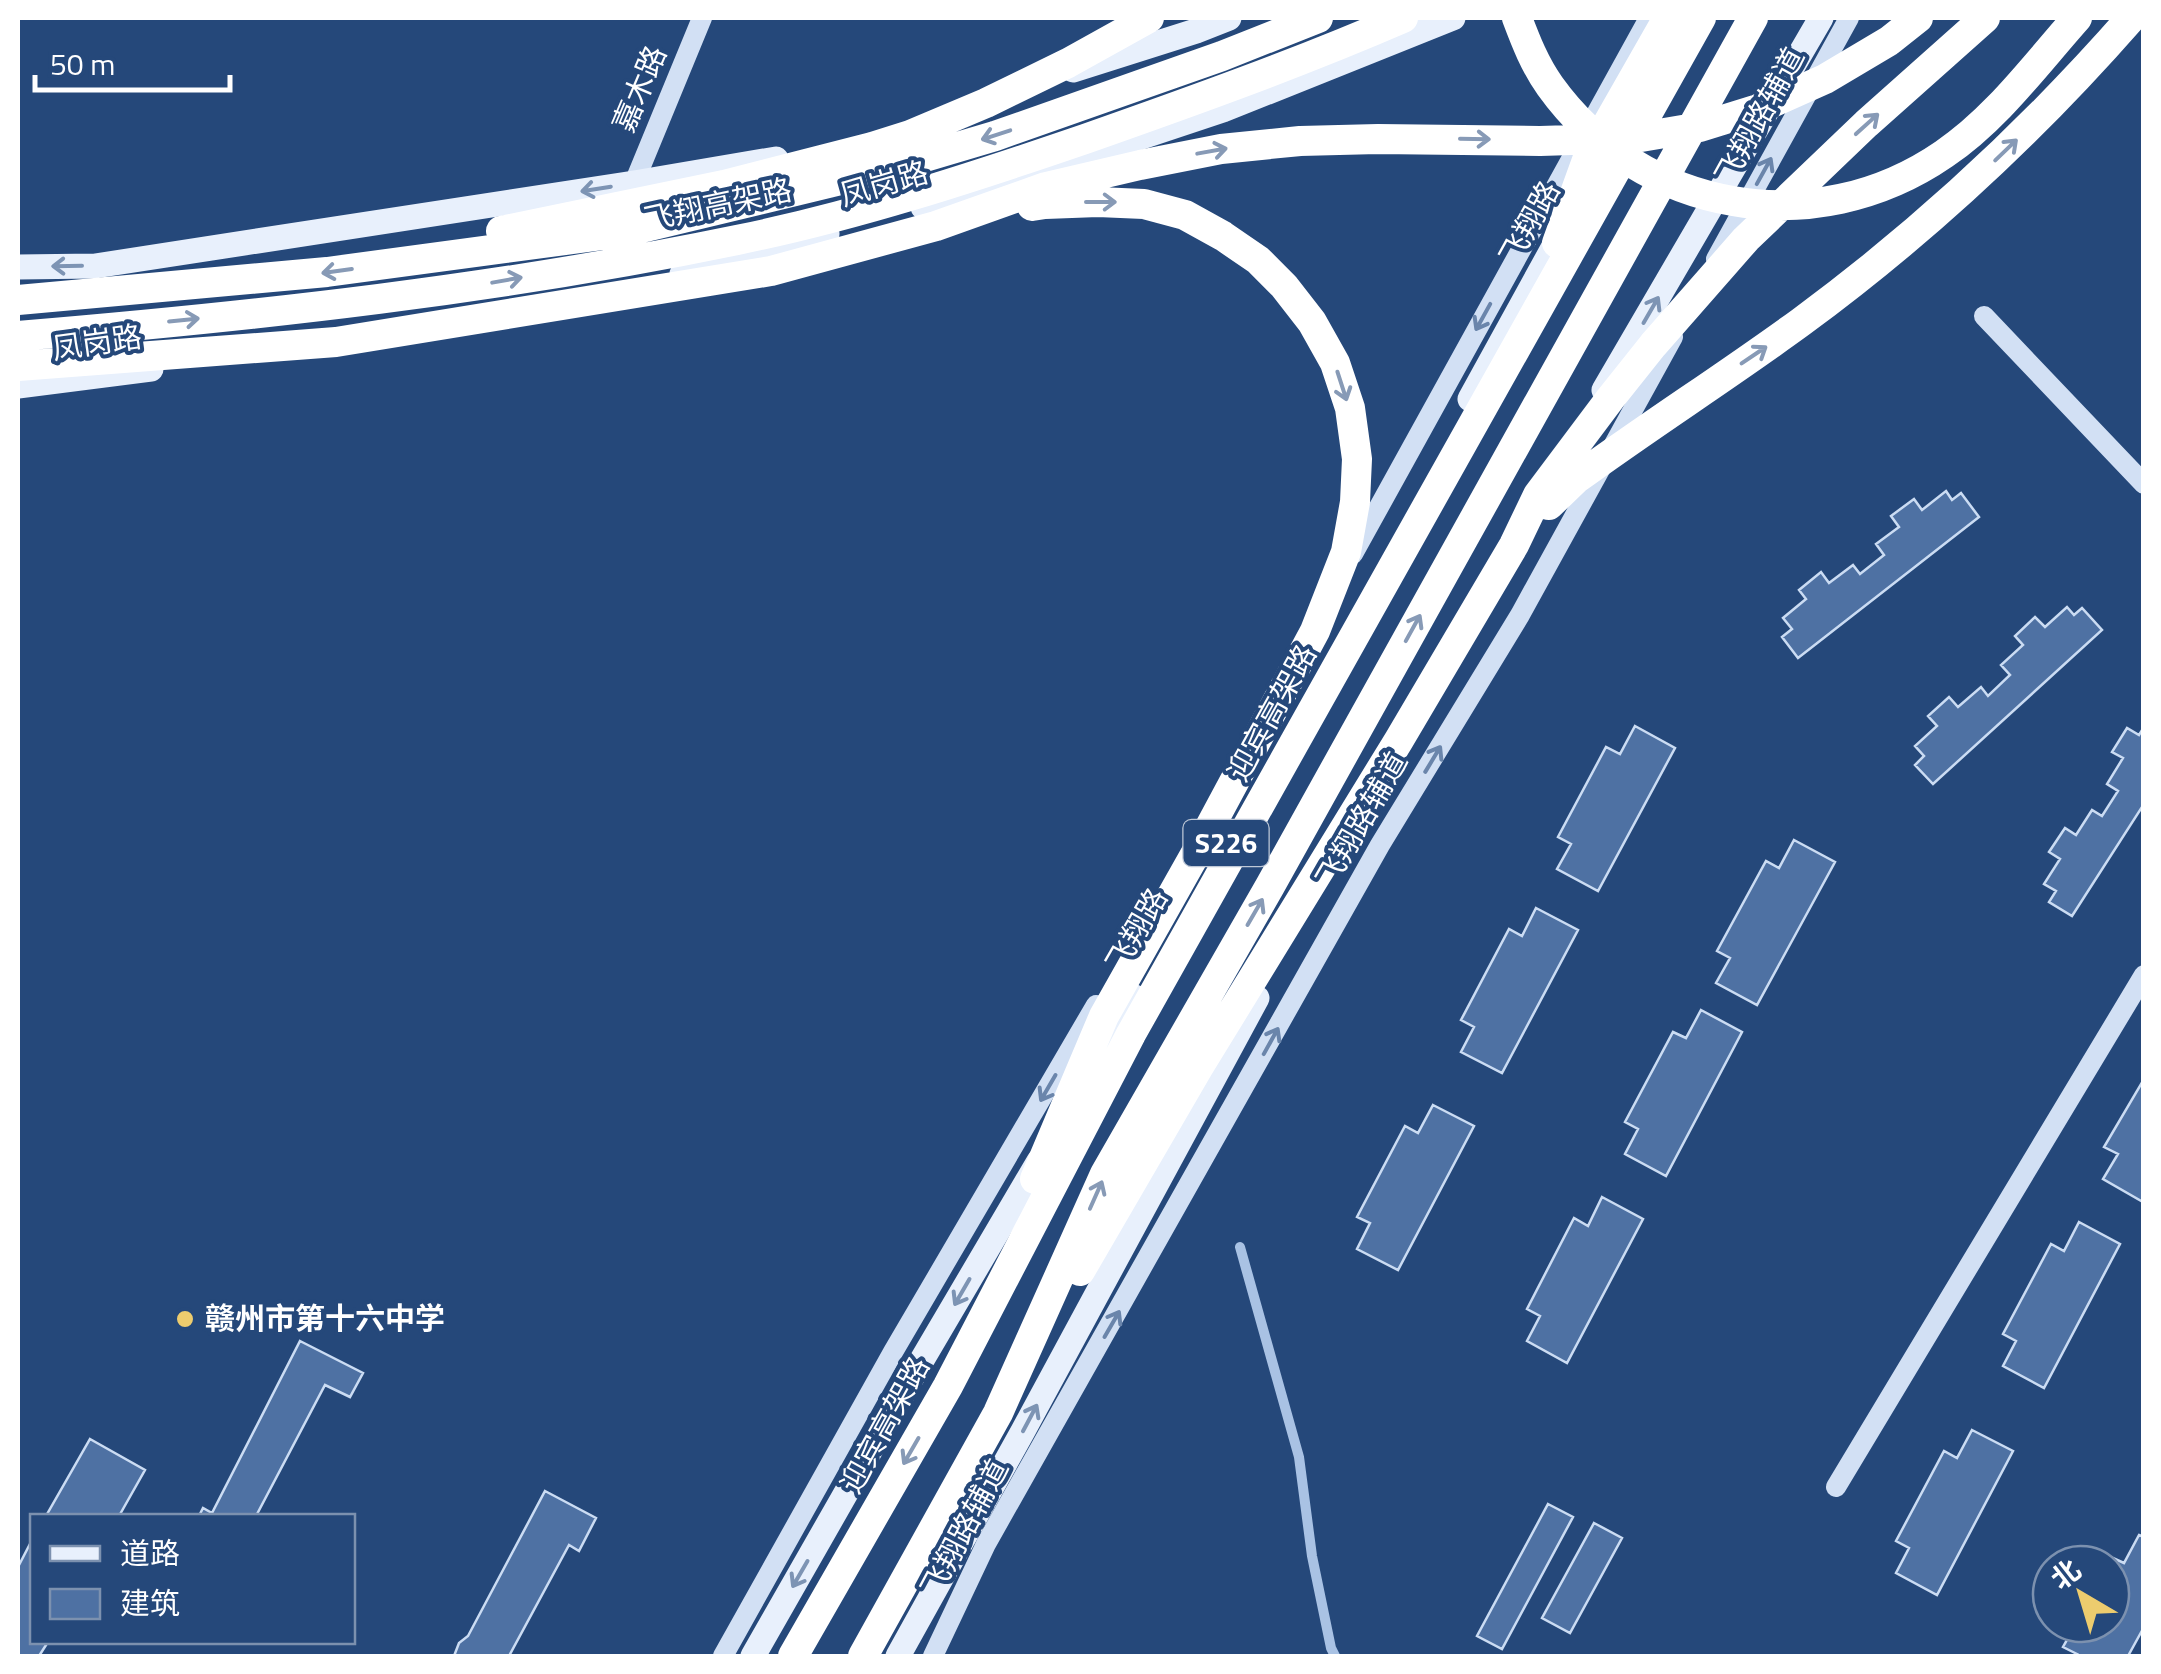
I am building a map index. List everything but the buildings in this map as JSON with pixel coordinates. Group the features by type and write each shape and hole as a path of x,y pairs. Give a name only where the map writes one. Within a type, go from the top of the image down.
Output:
{"highway":[{"path":"398,261 520,226 724,186 910,135 1068,63 1148,18"},
{"name":"飞翔高架路","path":"18,300 327,272 625,232 874,172 995,136 1318,18"},
{"name":"飞翔高架路","path":"18,336 424,294 740,240 891,202 1004,167 1240,85 1403,18"},
{"path":"1517,18 1532,58 1550,86 1581,123 1617,152 1649,173 1709,197 1781,206 1834,202 1871,191 1944,154 1980,124 2077,18"},
{"path":"1529,322 1587,160 1668,18"},
{"name":"迎宾高架路","path":"793,1656 948,1386 1131,1034 1701,18"},
{"path":"998,1413 1105,1174 1753,18"},
{"path":"936,226 1046,187 1221,148 1378,139 1635,138 1700,128 1758,109 1826,79 1889,41 1918,18"},
{"path":"863,1656 1198,1068 1390,756 1514,545 1538,495 1652,345 1746,238 1985,18"},
{"path":"1514,545 1576,479 1802,322 1930,220 2035,121 2131,18"},
{"path":"18,366 336,342 770,270 936,226 1045,204 1144,204 1185,215 1258,260 1284,286 1312,322 1335,362 1350,408 1358,459 1356,502 1346,552 1314,631 1104,1016 948,1386"}],"main road":[{"name":"凤岗路","path":"18,267 95,266 806,154 1229,18"},
{"name":"凤岗路","path":"18,386 562,308 979,191 1223,110 1453,18"},
{"name":"飞翔路","path":"753,1656 919,1364 1257,790 1678,18"},
{"path":"898,1656 1344,837 1822,18"}],"street":[{"name":"嘉木路","path":"634,183 702,18"},
{"path":"723,1656 893,1352 1238,761 1649,18"},
{"name":"飞翔路辅道","path":"933,1656 986,1544 1380,845 1520,616 1849,18"},
{"path":"1984,316 2144,484"},
{"path":"1836,1487 2144,975"},
{"path":"1240,1247 1298,1457 1312,1556 1336,1656"}],"place":[{"name":"赣州市第十六中学","path":"185,1319"}]}
